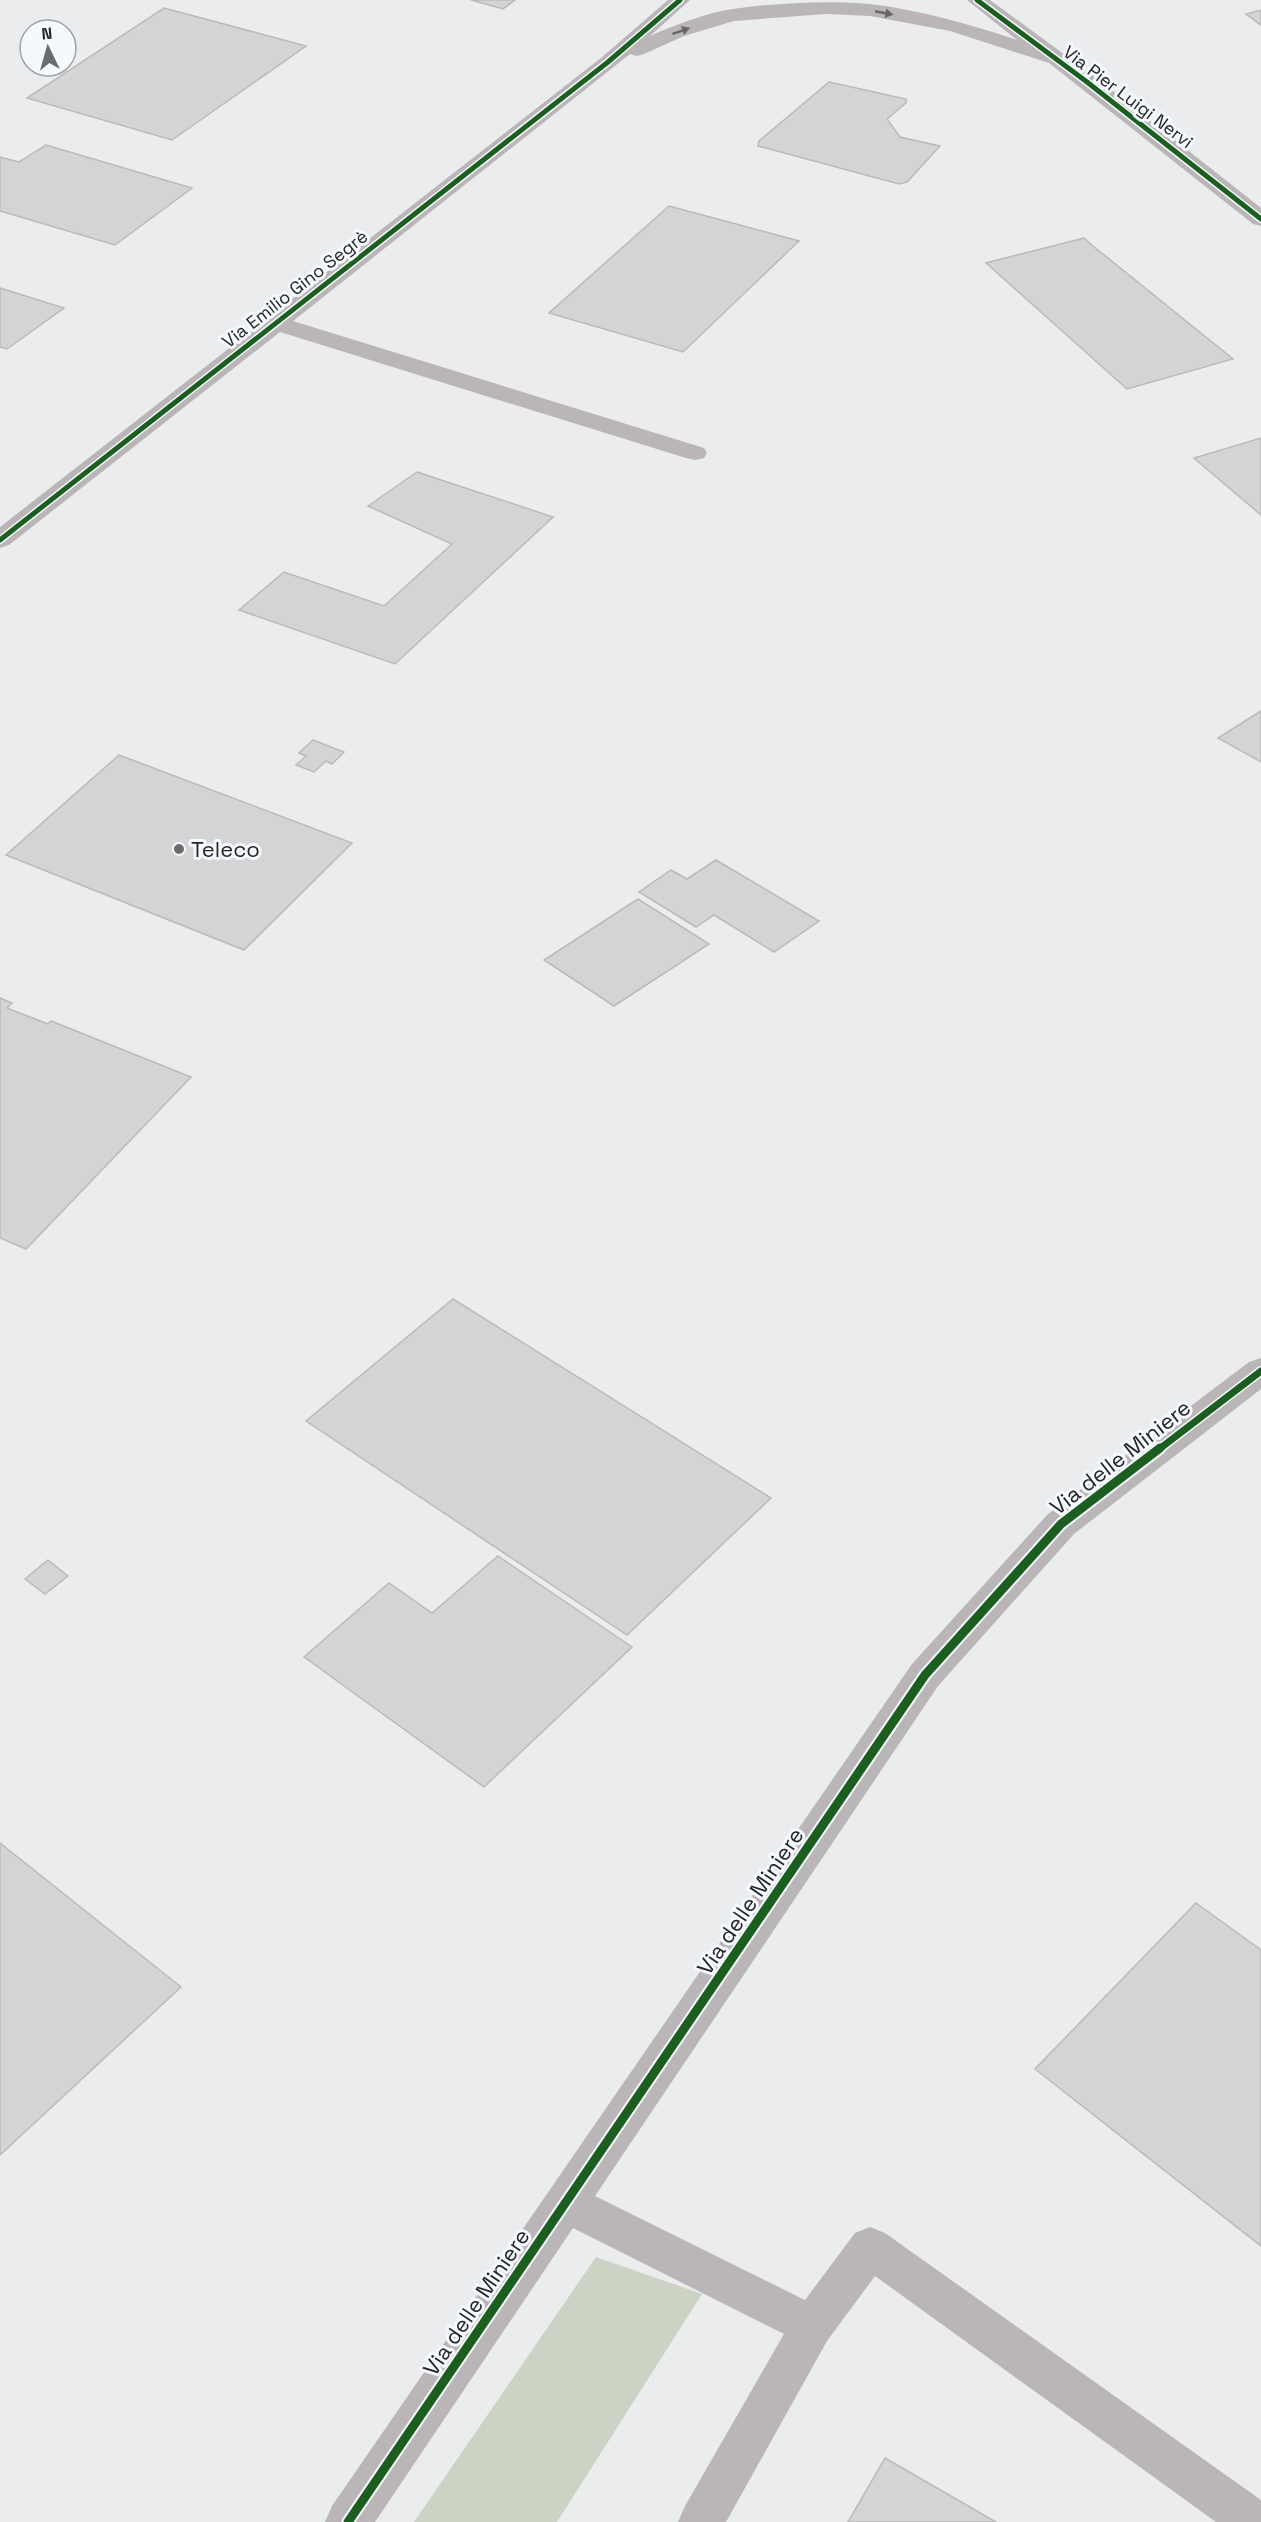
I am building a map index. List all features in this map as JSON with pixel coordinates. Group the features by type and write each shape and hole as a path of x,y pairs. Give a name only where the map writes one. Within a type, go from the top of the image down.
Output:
{"street":[{"path":"608,62 680,0"},
{"path":"826,8 849,0"},
{"name":"Via Pier Luigi Nervi","path":"977,0 1087,82 1261,219"},
{"path":"608,62 677,32 732,15 826,8 870,10 954,26 1052,58"},
{"name":"Via Emilio Gino Segrè","path":"0,540 608,62"},
{"path":"276,324 695,453"},
{"name":"Via delle Miniere","path":"348,2522 925,1676 1061,1524 1261,1371"},
{"path":"566,2203 812,2326"},
{"path":"700,2522 812,2326 870,2247 1254,2522"}],"green space":[{"path":"596,2257 702,2294 557,2522 414,2522"}],"building":[{"path":"471,0 515,0 503,9"},
{"path":"164,8 306,46 172,140 27,98 57,78 78,78 78,64"},
{"path":"1261,10 1261,25 1246,14"},
{"path":"829,82 906,99 906,103 887,119 900,137 940,146 907,182 899,184 758,146 759,141"},
{"path":"46,145 192,188 115,245 0,211 0,157 19,162"},
{"path":"669,206 799,241 683,352 549,313"},
{"path":"1084,238 1233,359 1127,389 986,263"},
{"path":"0,288 64,308 7,349 0,347"},
{"path":"1261,438 1261,515 1194,458"},
{"path":"417,472 553,517 395,664 239,610 284,572 384,606 452,544 368,506"},
{"path":"1261,711 1261,762 1218,738"},
{"path":"313,740 344,752 332,764 326,761 314,772 296,765 306,756 299,753"},
{"name":"Teleco","path":"119,755 352,843 244,950 6,855"},
{"path":"716,860 819,921 774,952 714,915 696,927 639,892 671,870 687,879"},
{"path":"638,899 709,944 614,1006 544,960"},
{"path":"0,998 12,1003 7,1008 48,1024 51,1021 191,1077 26,1249 0,1238"},
{"path":"453,1299 771,1498 627,1635 306,1421"},
{"path":"498,1556 632,1647 484,1787 304,1657 389,1583 432,1613"},
{"path":"48,1560 68,1576 45,1594 25,1579"},
{"path":"0,1843 181,1987 0,2155"},
{"path":"1196,1903 1261,1950 1261,2246 1035,2069"},
{"path":"885,2458 996,2522 848,2522"}],"cycle path":[{"path":"0,540 608,62 680,0"},
{"path":"977,0 1087,82 1261,219"},
{"path":"348,2522 925,1675 1061,1524 1261,1371"}],"place":[{"name":"Teleco","path":"179,849"}]}
